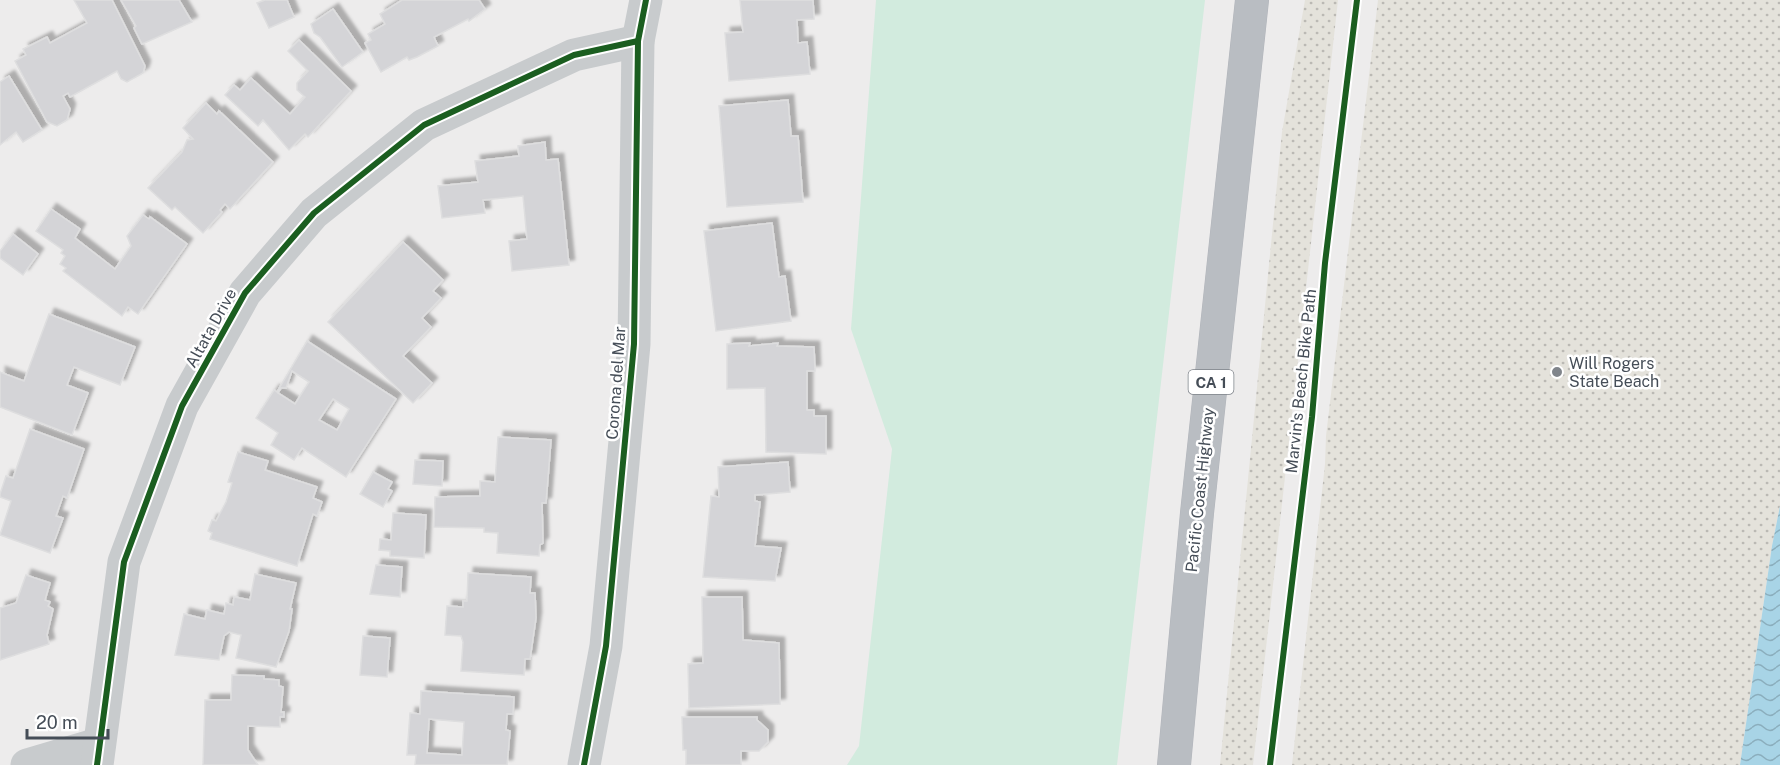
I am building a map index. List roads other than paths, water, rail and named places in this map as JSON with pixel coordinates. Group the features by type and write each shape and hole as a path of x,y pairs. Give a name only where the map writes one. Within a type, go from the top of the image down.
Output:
{"highway":[{"name":"Pacific Coast Highway","path":"1174,765 1199,501 1252,0"}],"street":[{"name":"Corona del Mar","path":"584,765 606,646 634,344 638,41 646,0"},
{"name":"Altata Drive","path":"98,754 124,562 182,406 245,293 314,213 424,125 574,55 638,41"},
{"path":"27,765 98,754"}],"water":[{"path":"1780,506 1780,765 1740,765 1772,546"}],"place":[{"name":"Will Rogers State Beach","path":"1557,372"}]}
